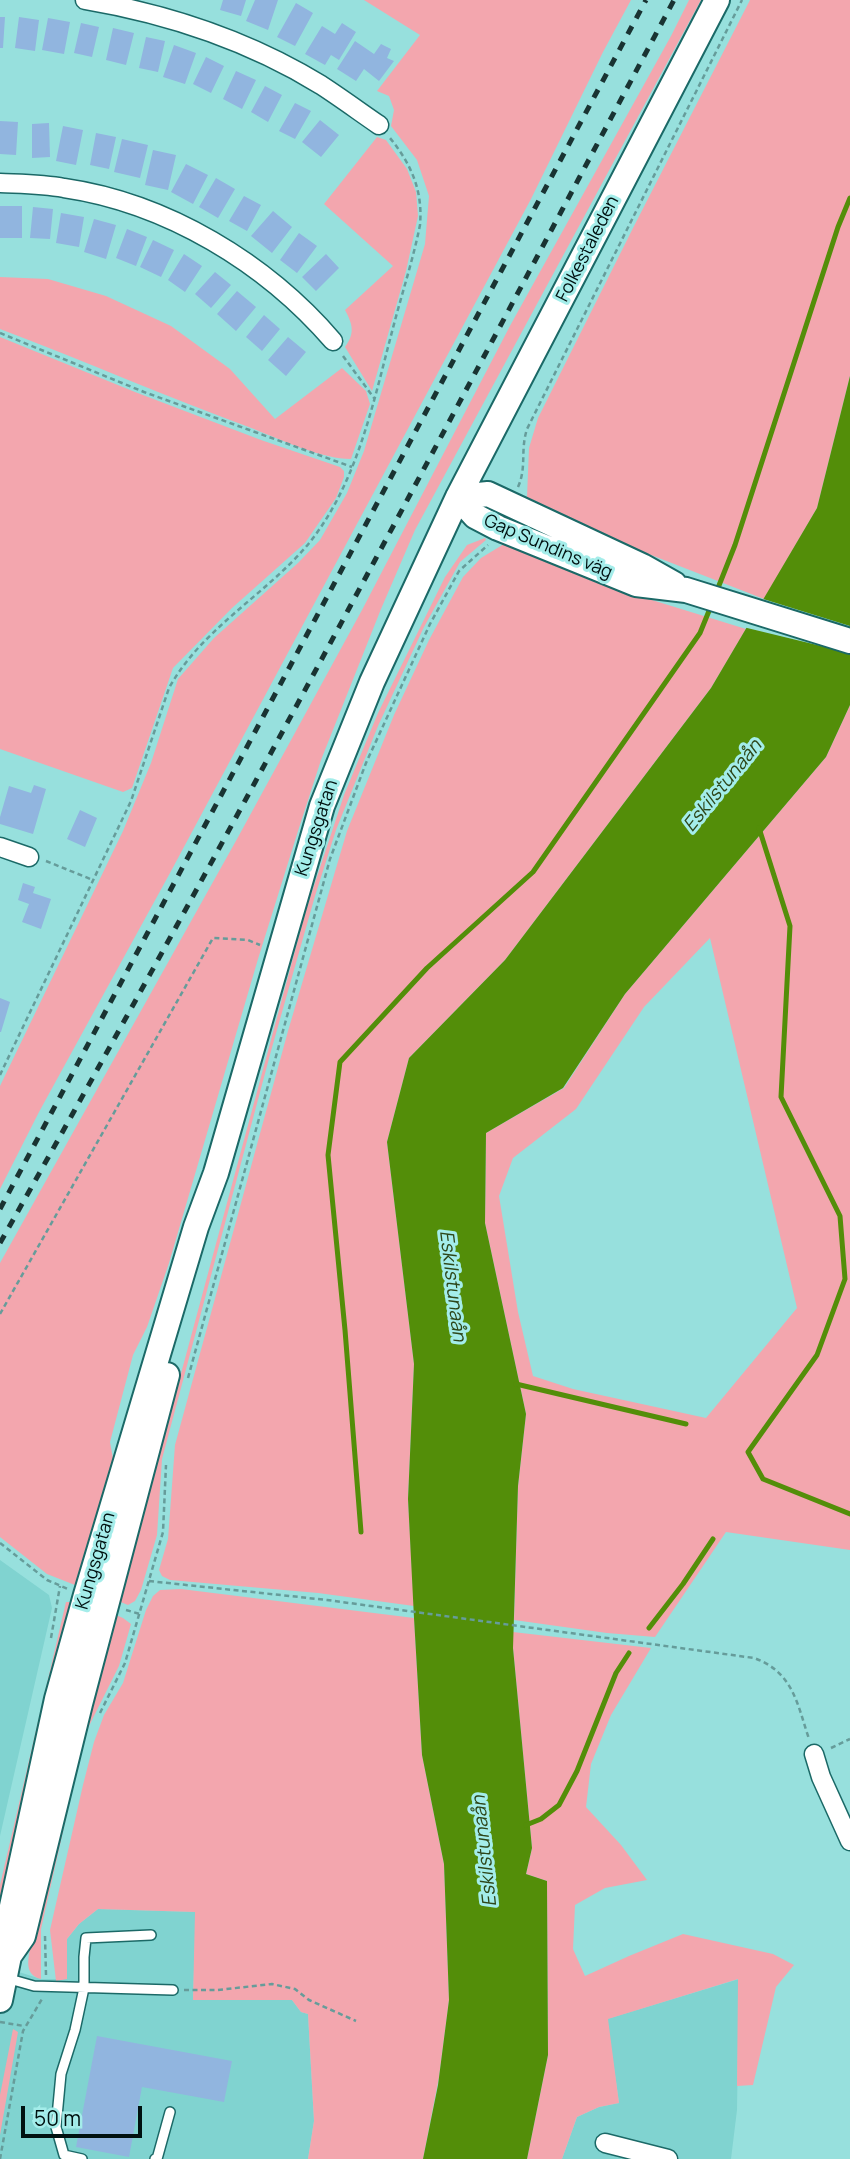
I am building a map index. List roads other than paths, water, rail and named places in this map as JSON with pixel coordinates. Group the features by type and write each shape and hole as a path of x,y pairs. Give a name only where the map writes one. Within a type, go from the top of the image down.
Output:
{"main road":[{"name":"Folkestaleden","path":"458,497 717,0"},
{"name":"Gap Sundins väg","path":"458,497 488,494 695,593 850,641"},
{"name":"Kungsgatan","path":"3,1978 23,1936 84,1691 206,1229 216,1173 322,806 372,682 458,497"}],"street":[{"path":"85,0 178,20 228,39 320,85 379,125"},
{"path":"0,183 65,188 120,200 205,237 265,275 333,341"},
{"path":"0,847 29,857"},
{"path":"814,1755 850,1841"},
{"path":"605,2143 668,2159"}],"lane":[{"path":"82,2159 64,2155 56,2127 61,2074 75,2030 84,1988 83,1957 86,1938 152,1935"},
{"path":"3,1978 45,1987 173,1990"},
{"path":"155,2159 170,2112"}],"water":[{"name":"Eskilstunaån","path":"850,376 850,705 826,757 625,994 563,1088 486,1133 485,1223 526,1414 518,1486 513,1648 532,1848 526,1874 547,1881 548,2055 527,2159 423,2159 438,2085 449,2000 444,1864 422,1755 414,1618 408,1499 414,1364 387,1142 409,1058 505,960 711,688 817,508"}],"waterway":[{"path":"716,593 735,545 838,227 850,198"},
{"path":"361,1532 328,1155 340,1062 427,968 533,872 700,633 711,606"},
{"path":"759,828 790,926 781,1097 840,1216 845,1279 817,1355 748,1452 763,1479 850,1514"},
{"path":"516,1384 686,1424"},
{"path":"649,1628 713,1539"},
{"path":"526,1825 541,1819 559,1805 577,1771 616,1673 629,1653"}],"railway":[{"path":"0,1209 646,0"},
{"path":"0,1243 257,779 674,0"}]}
